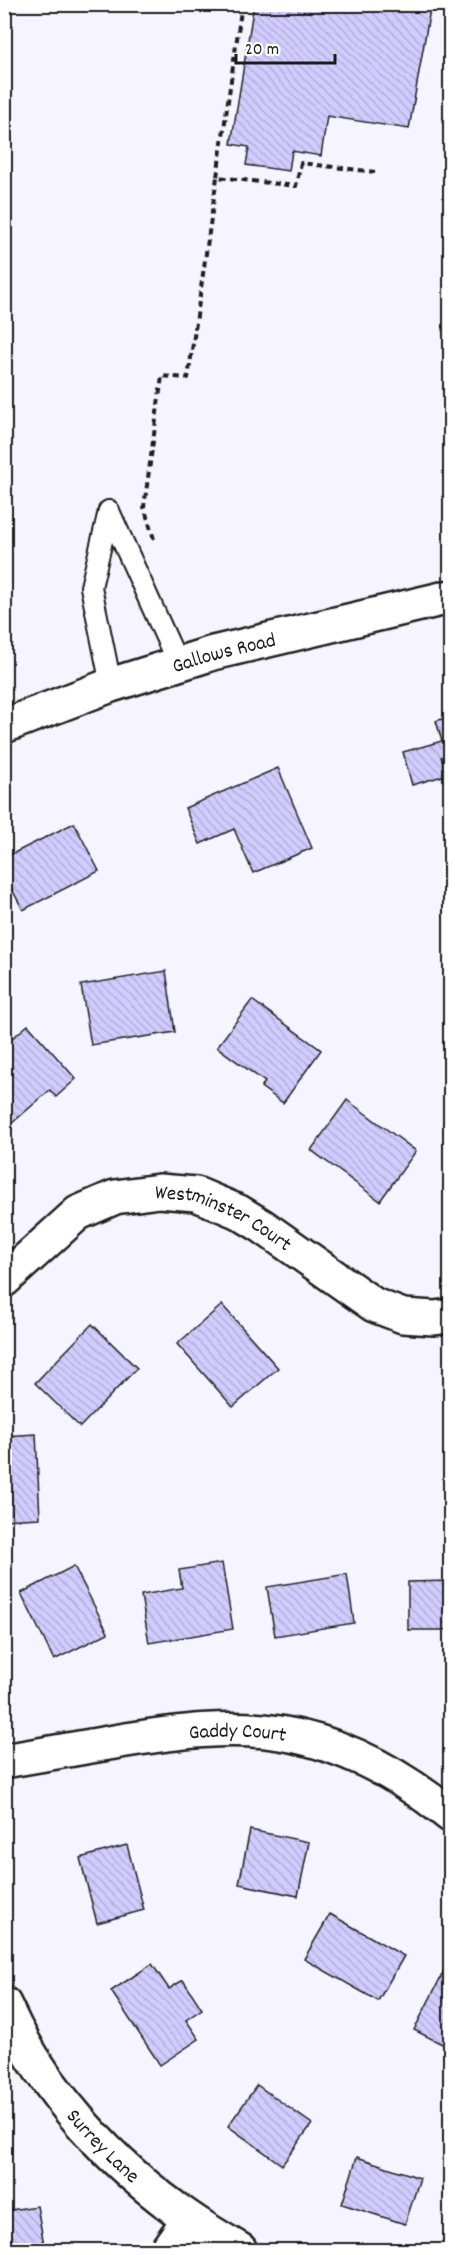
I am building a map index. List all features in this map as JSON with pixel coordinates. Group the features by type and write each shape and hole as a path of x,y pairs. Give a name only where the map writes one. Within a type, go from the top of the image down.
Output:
{"street":[{"name":"Gallows Road","path":"4,726 111,685 224,650 450,597"},
{"name":"Westminster Court","path":"4,1280 78,1213 115,1197 159,1191 196,1194 239,1212 374,1305 403,1316 434,1318 449,1316"},
{"name":"Gaddy Court","path":"4,1761 176,1732 223,1729 280,1733 327,1744 380,1767 422,1792 450,1815"},
{"name":"Surrey Lane","path":"4,2004 15,2028 46,2078 88,2130 142,2183 189,2219 240,2250"},
{"path":"167,2250 189,2219"}],"lane":[{"path":"111,685 91,587 109,511 178,664"}],"path":[{"path":"156,549 144,507 162,376 188,378 242,4"},
{"path":"217,177 296,186 300,163 376,172"}],"building":[{"path":"254,4 431,4 409,129 327,116 321,156 292,151 289,171 246,165 249,147 231,144"},
{"path":"450,716 450,754 441,757 446,775 412,785 403,752 442,741 436,721"},
{"path":"278,768 312,848 253,873 234,829 200,844 185,808"},
{"path":"74,823 99,871 23,910 4,874 4,858"},
{"path":"166,971 175,1032 91,1045 81,985"},
{"path":"252,1000 321,1050 283,1103 261,1087 265,1082 217,1047"},
{"path":"28,1025 76,1079 56,1097 50,1090 11,1124 4,1117 4,1045"},
{"path":"347,1100 416,1151 380,1201 311,1150"},
{"path":"222,1305 278,1368 233,1407 177,1344"},
{"path":"92,1324 137,1368 80,1427 35,1383"},
{"path":"36,1434 40,1518 4,1520 4,1436"},
{"path":"222,1563 233,1629 149,1643 141,1595 182,1588 179,1570"},
{"path":"74,1566 108,1633 54,1660 21,1593"},
{"path":"347,1574 354,1623 275,1636 267,1587"},
{"path":"450,1581 450,1630 408,1630 408,1582"},
{"path":"250,1830 309,1842 298,1896 239,1884"},
{"path":"127,1845 144,1910 97,1923 80,1858"},
{"path":"330,1914 404,1956 378,2001 304,1959"},
{"path":"448,1963 450,1965 450,2048 414,2030"},
{"path":"152,1964 169,1989 183,1980 202,2009 186,2020 199,2039 160,2065 111,1991"},
{"path":"257,2085 312,2124 282,2165 228,2126"},
{"path":"357,2157 420,2178 405,2224 342,2204"},
{"path":"37,2206 45,2250 4,2250 4,2211"}]}
